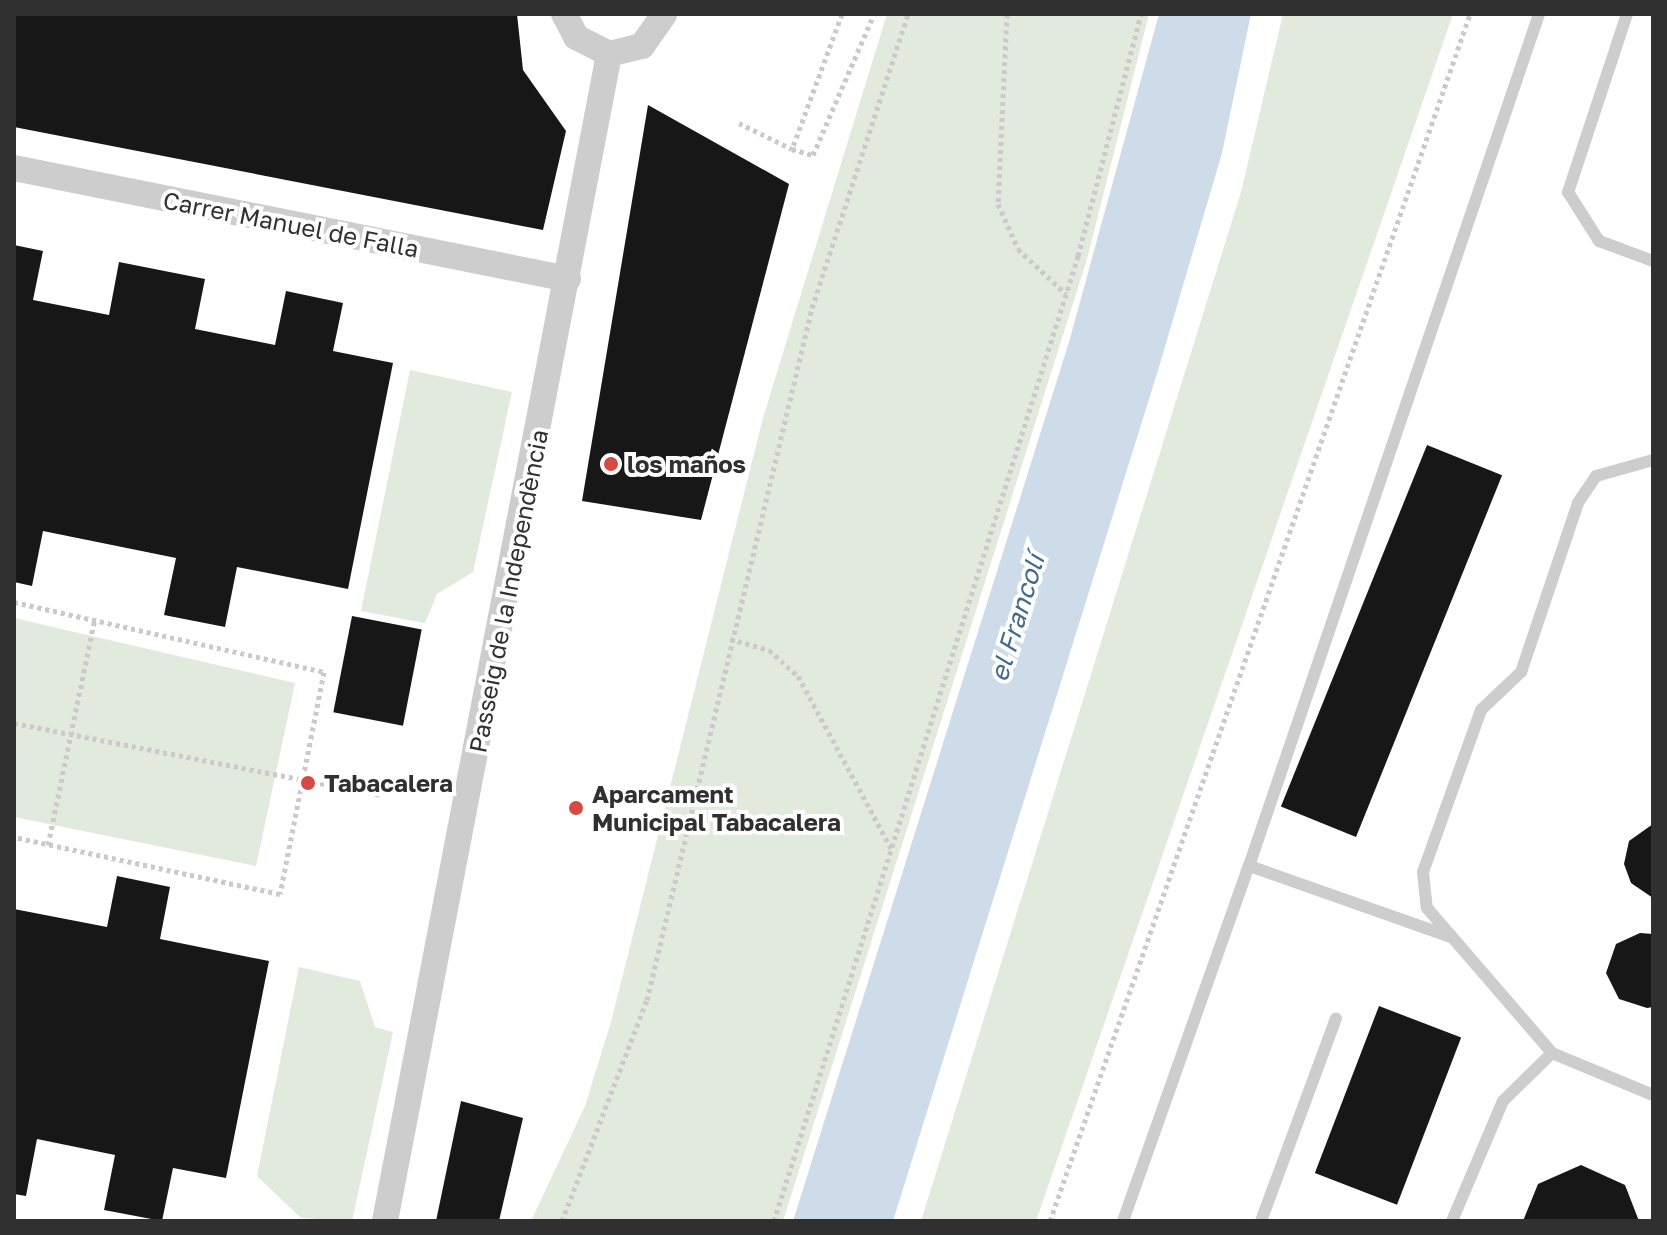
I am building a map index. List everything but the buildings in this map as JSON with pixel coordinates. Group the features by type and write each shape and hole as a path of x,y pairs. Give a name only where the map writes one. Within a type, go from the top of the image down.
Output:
{"street":[{"path":"564,14 576,37 609,54 642,46 664,14"},
{"name":"Passeig de la Independència","path":"385,1221 609,54"},
{"name":"Carrer Manuel de Falla","path":"14,168 568,279"}],"lane":[{"path":"1123,1221 1249,866 1539,14"},
{"path":"1627,14 1568,192 1599,241 1653,261"},
{"path":"1653,460 1596,476 1578,503 1521,672 1481,710 1423,872 1427,908 1552,1053 1653,1095"},
{"path":"1249,866 1451,937"},
{"path":"1265,1220 1336,1018"},
{"path":"1452,1221 1503,1101 1552,1053"}],"path":[{"path":"792,149 842,14"},
{"path":"739,123 792,149 813,155 874,14"},
{"path":"562,1221 647,1000 730,639 812,308 908,14"},
{"path":"1007,14 998,204 1018,249 1066,294"},
{"path":"774,1221 1066,294 1141,14"},
{"path":"1050,1221 1470,14"},
{"path":"14,602 324,672 280,894 14,837"},
{"path":"48,845 95,619"},
{"path":"730,639 769,650 798,676 892,849"},
{"path":"14,723 380,795"}],"shaded area":[{"path":"887,14 1149,14 1087,259 783,1221 531,1221 585,1106 611,1022 763,418"},
{"path":"1283,14 1453,14 1036,1221 921,1221 1241,192"},
{"path":"410,370 512,392 473,572 437,594 425,623 361,611"},
{"path":"14,618 295,683 256,866 14,817"},
{"path":"299,967 360,981 375,1027 393,1032 352,1221 301,1218 257,1176"}],"water":[{"name":"el Francolí","path":"1159,14 1251,14 1222,153 1159,367 893,1221 793,1221 1069,342"}],"place":[{"name":"los maños","path":"611,464"},
{"name":"Tabacalera","path":"308,783"},
{"name":"Aparcament Municipal Tabacalera","path":"576,808"}]}
